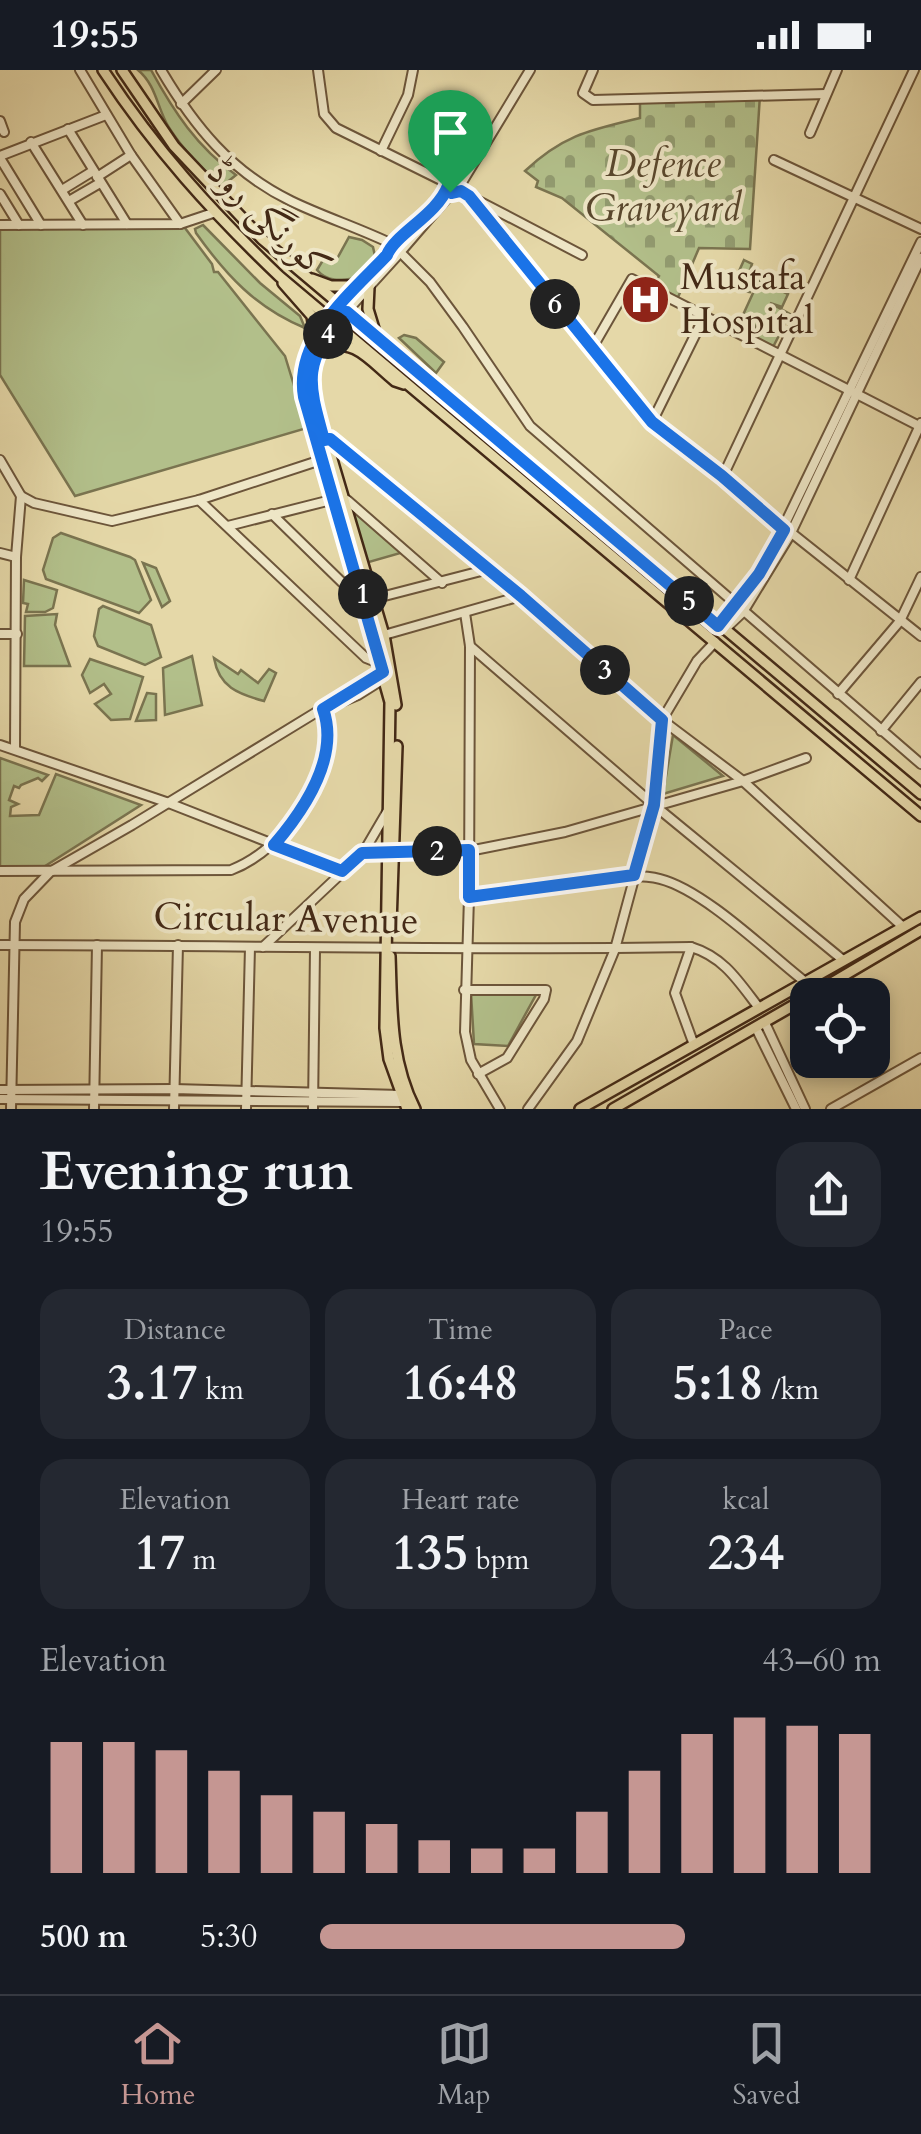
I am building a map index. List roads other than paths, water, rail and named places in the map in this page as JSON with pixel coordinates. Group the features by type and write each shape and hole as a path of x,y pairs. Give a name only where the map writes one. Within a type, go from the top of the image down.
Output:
{"main road":[{"name":"کورنگی روڈ","path":"103,70 141,127 213,214 279,276 921,816"},
{"name":"کورنگی روڈ","path":"122,70 174,146 262,239 921,794"},
{"path":"279,276 312,316 318,343 310,385 327,459"},
{"path":"310,278 331,286 363,286 376,335"},
{"path":"343,309 300,376 368,597 384,635 396,695 385,1028 403,1102"},
{"path":"318,343 350,344 395,381 411,386"},
{"path":"368,597 390,702 389,852"},
{"path":"810,978 921,916"},
{"path":"839,978 921,932"},
{"path":"387,949 396,1057 403,1085 415,1109"},
{"path":"580,1109 790,989"},
{"path":"614,1109 790,1007"}],"street":[{"path":"80,70 131,155 180,224"},
{"path":"160,70 221,154 252,179 397,249 430,282 464,327 530,426 921,764"},
{"path":"181,104 216,70"},
{"path":"318,70 321,106 328,120 346,134 582,255"},
{"path":"381,151 408,96 414,70"},
{"path":"343,309 444,196 457,188 527,70"},
{"path":"593,70 583,92 594,100 826,94"},
{"path":"810,133 837,70"},
{"path":"722,476 914,70"},
{"path":"42,225 2,153 106,115"},
{"path":"0,121 4,132"},
{"path":"68,129 127,224"},
{"path":"31,142 83,225"},
{"path":"68,201 131,155"},
{"path":"774,160 921,229"},
{"path":"62,190 97,177"},
{"path":"457,188 652,422 921,636"},
{"path":"0,194 19,225"},
{"path":"0,224 180,224 213,214"},
{"path":"721,628 739,609 787,532 921,242"},
{"path":"853,393 921,258"},
{"path":"591,350 632,279 920,426 849,580"},
{"path":"652,422 704,318"},
{"path":"324,440 330,439 521,596 662,720 743,781 903,927"},
{"path":"2,466 21,496 34,503 112,521 199,500 327,459"},
{"path":"16,750 16,557 21,496"},
{"path":"11,1099 13,946 15,922 24,899 50,872 323,709 358,695 383,671 199,500"},
{"path":"228,526 347,500 442,583"},
{"path":"272,514 356,596 442,583 489,570"},
{"path":"0,553 16,557"},
{"path":"838,694 900,620 921,577"},
{"path":"384,635 521,596"},
{"path":"465,613 470,646 465,1032 478,1074 500,1109"},
{"path":"0,634 17,634"},
{"path":"528,1109 577,1041 615,949 654,805 662,720 697,661 714,642"},
{"path":"470,646 654,805 844,960"},
{"path":"880,731 921,682"},
{"path":"0,872 231,870 253,862 298,817 314,788 324,756 323,709"},
{"path":"0,744 166,802 342,871"},
{"path":"362,853 469,850 565,832 743,781 806,758"},
{"path":"262,947 362,853 387,812"},
{"path":"469,897 634,875 662,879 688,890 800,978"},
{"path":"94,1109 97,945"},
{"path":"174,1099 178,945"},
{"name":"Circular Avenue","path":"0,946 178,945 315,950 691,948"},
{"path":"246,1100 250,947"},
{"path":"694,1045 675,994 691,948 710,953 725,964 759,1008"},
{"path":"314,1102 315,950"},
{"path":"464,990 546,990 507,1058 478,1074"},
{"path":"761,1025 796,1109"},
{"path":"761,1025 805,1109"},
{"path":"0,1030 12,1030"},
{"path":"831,1109 921,1058"},
{"path":"0,1090 11,1099"},
{"path":"0,1098 94,1094 403,1102"}],"place":[{"name":"Mustafa Hospital","path":"645,299"}],"park label":[{"name":"Defence Graveyard","path":"663,186"}]}
